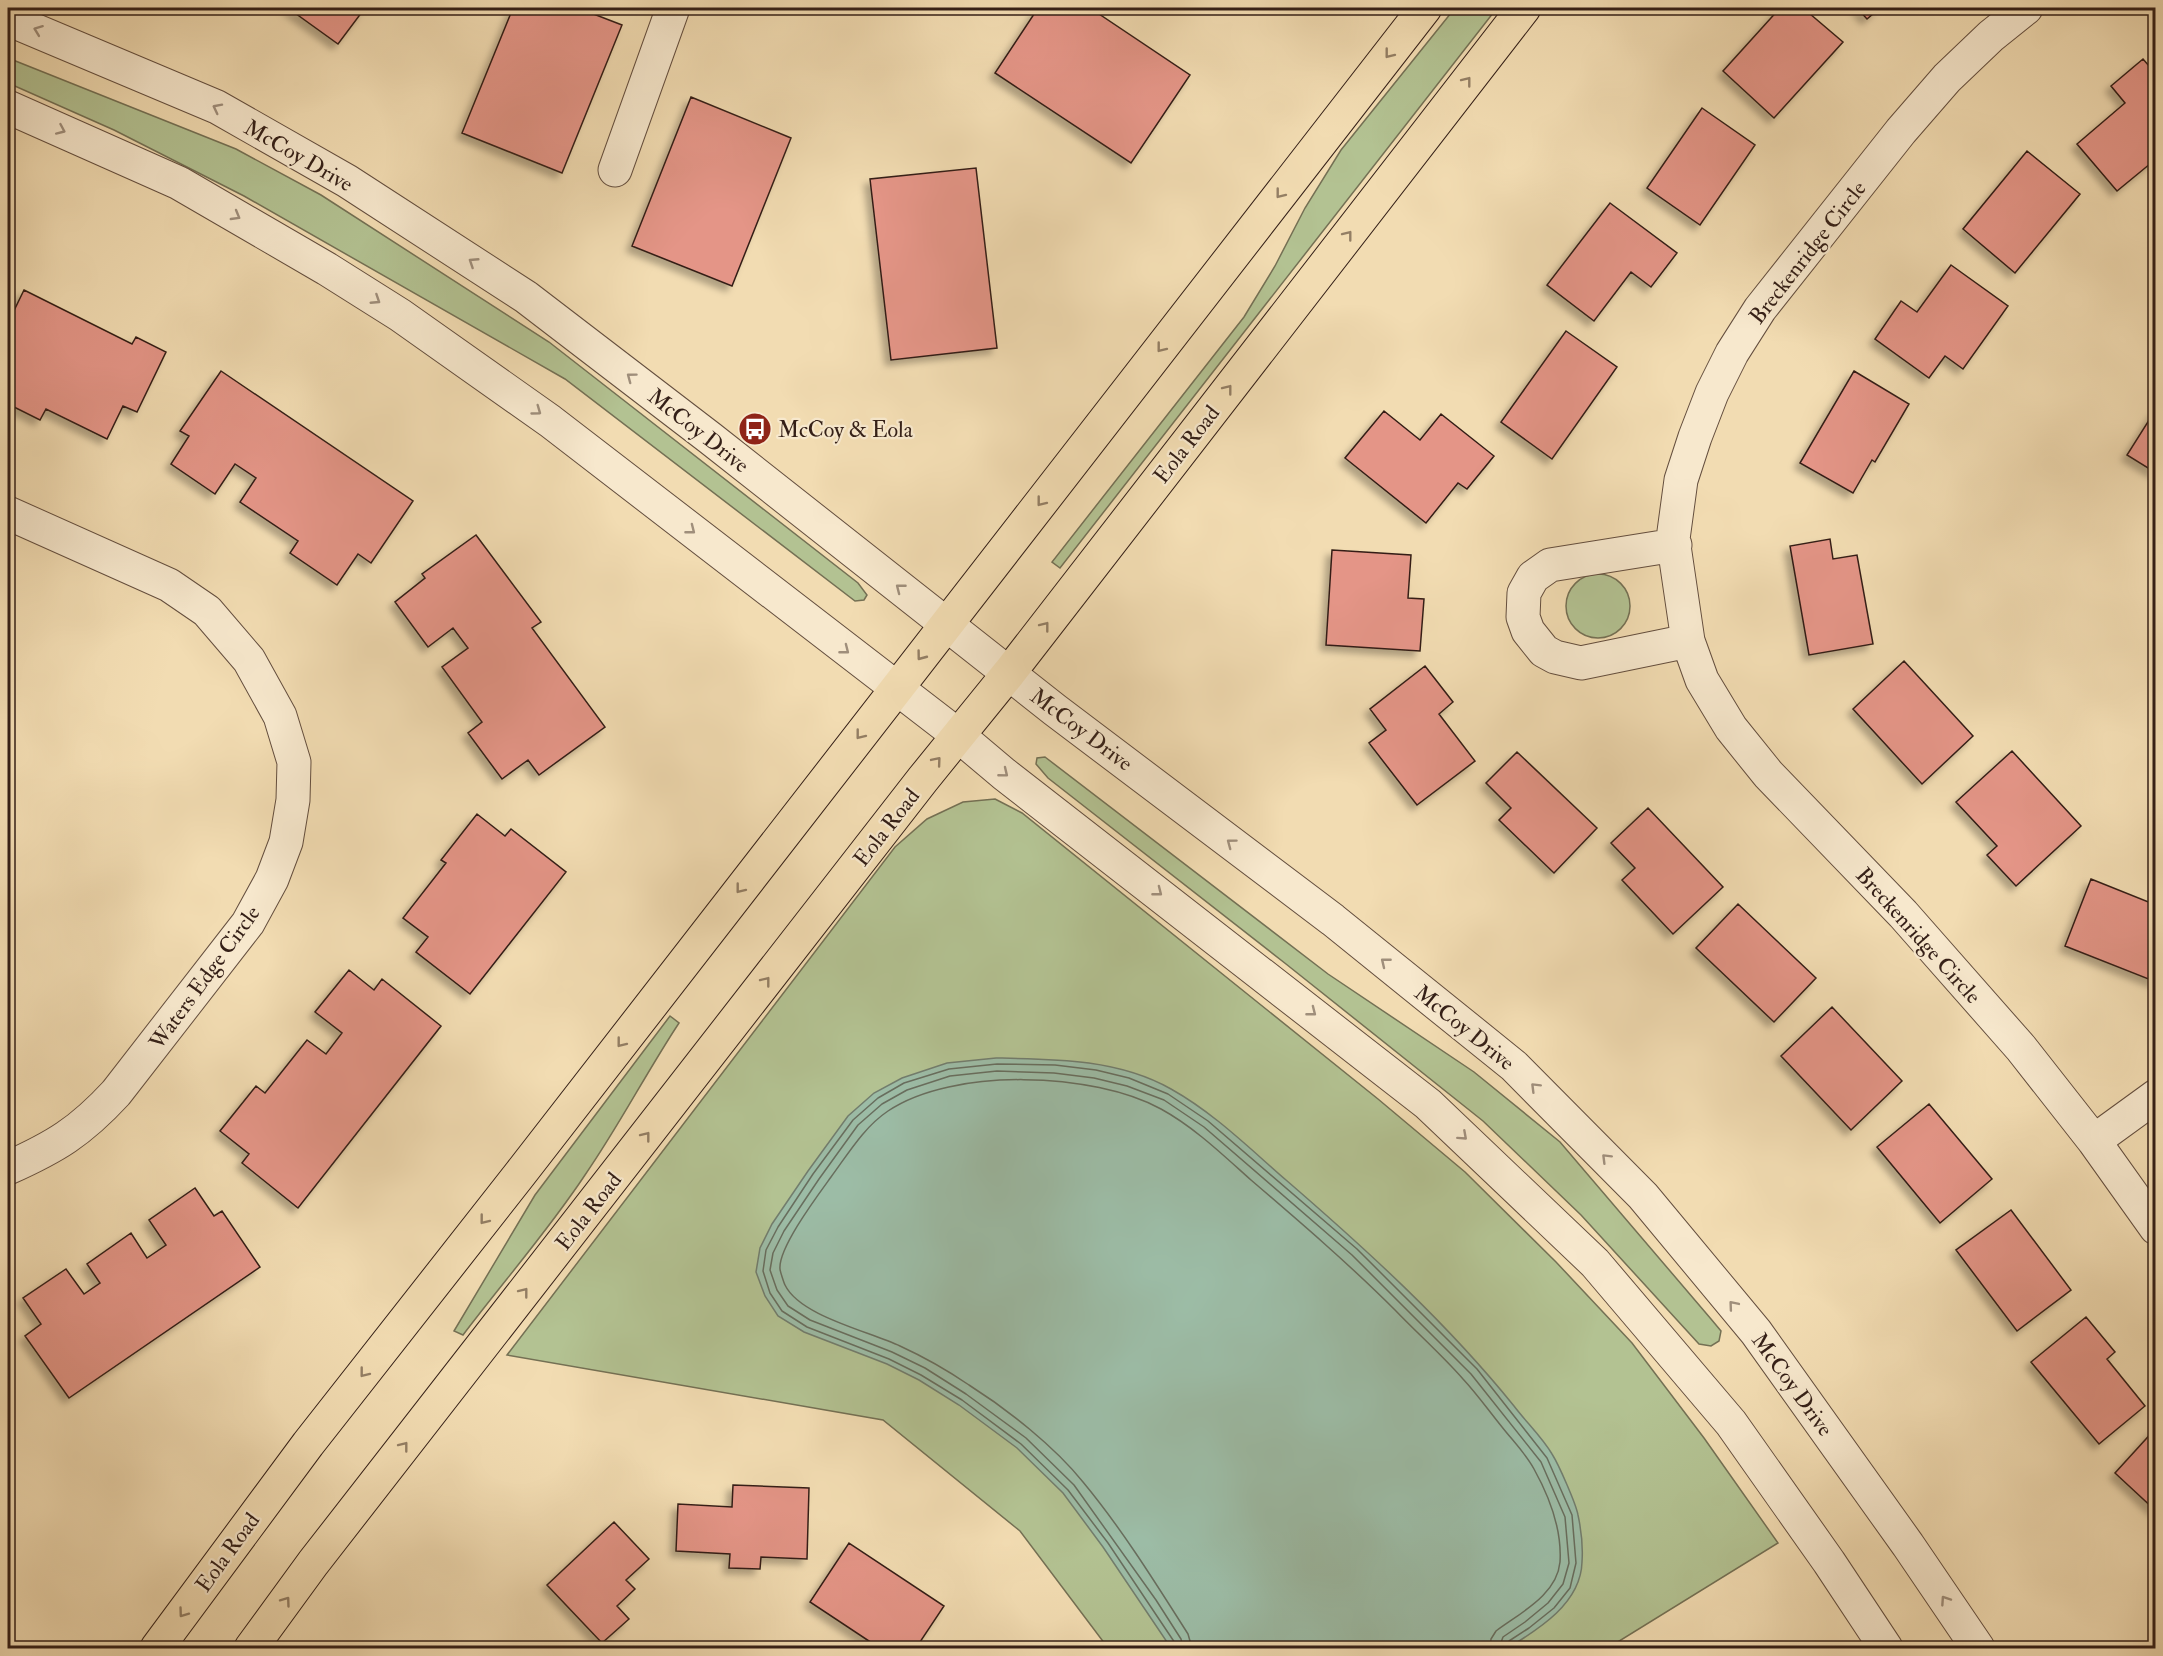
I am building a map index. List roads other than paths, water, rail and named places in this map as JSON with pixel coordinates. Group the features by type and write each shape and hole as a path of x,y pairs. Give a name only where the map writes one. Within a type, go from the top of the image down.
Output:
{"main road":[{"name":"Eola Road","path":"157,1648 308,1444 1425,8"},
{"name":"Eola Road","path":"251,1648 328,1545 923,779 1009,673 1524,8"}],"street":[{"path":"615,170 673,8"},
{"name":"Breckenridge Circle","path":"2026,8 1990,36 1947,78 1901,131 1760,309 1732,353 1712,393 1695,437 1682,480 1674,539 1688,641 1702,680 1731,728 1768,774 1911,923 2021,1048 2094,1141 2156,1228"},
{"name":"McCoy Drive","path":"8,19 217,107 347,181 526,297 719,445 1055,710 1333,920 1514,1066 1642,1196 1756,1332 1908,1545 1978,1648"},
{"path":"8,106 179,183 327,269 400,315 550,421 958,736 1428,1104 1595,1263 1731,1423 1829,1562 1886,1648"},
{"name":"Waters Edge Circle","path":"8,513 169,585 207,611 249,660 280,716 294,762 294,800 286,842 272,879 248,923 116,1093 96,1115 73,1134 49,1149 8,1168"},
{"path":"1675,545 1550,565 1533,577 1524,593 1523,617 1528,631 1544,651 1555,657 1581,663 1688,641"},
{"path":"2094,1141 2156,1096"}],"water":[{"path":"996,1058 1063,1060 1108,1066 1151,1079 1187,1098 1231,1132 1346,1233 1434,1316 1488,1375 1544,1442 1563,1475 1578,1515 1582,1538 1582,1562 1580,1577 1574,1590 1556,1613 1508,1648 1171,1648 1103,1547 1063,1493 1017,1448 959,1405 919,1380 887,1364 804,1332 778,1316 765,1296 756,1272 760,1248 772,1224 848,1116 874,1093 902,1078 947,1063"}],"place":[{"name":"McCoy & Eola","path":"755,429"}]}
